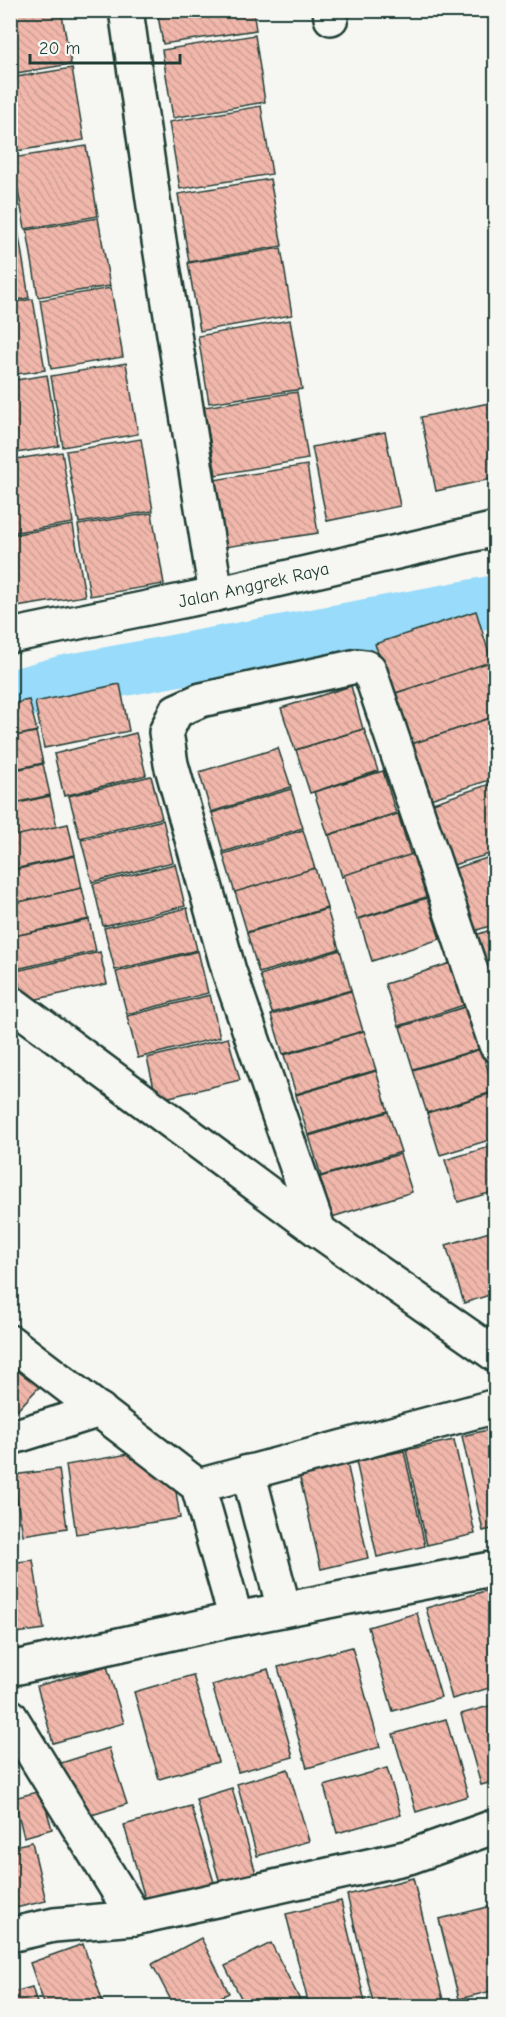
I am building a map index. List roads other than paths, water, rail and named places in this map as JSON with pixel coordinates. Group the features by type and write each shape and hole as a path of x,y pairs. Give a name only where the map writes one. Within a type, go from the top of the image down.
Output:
{"street":[{"path":"126,10 161,253 216,594"},
{"name":"Jalan Anggrek Raya","path":"10,636 216,594 495,529"},
{"path":"319,1231 229,971 171,764 166,732 176,711 201,699 357,666 365,666 369,669 495,1045"},
{"path":"10,1002 319,1231 495,1355"},
{"path":"10,1341 198,1486 236,1619"},
{"path":"198,1486 495,1406"},
{"path":"10,1438 100,1410"},
{"path":"248,1472 284,1609"},
{"path":"10,1669 284,1609 495,1568"},
{"path":"10,1716 135,1918"},
{"path":"10,1935 54,1925 135,1918 409,1857 495,1826"}],"waterway":[{"path":"10,696 65,681 496,601"}]}
